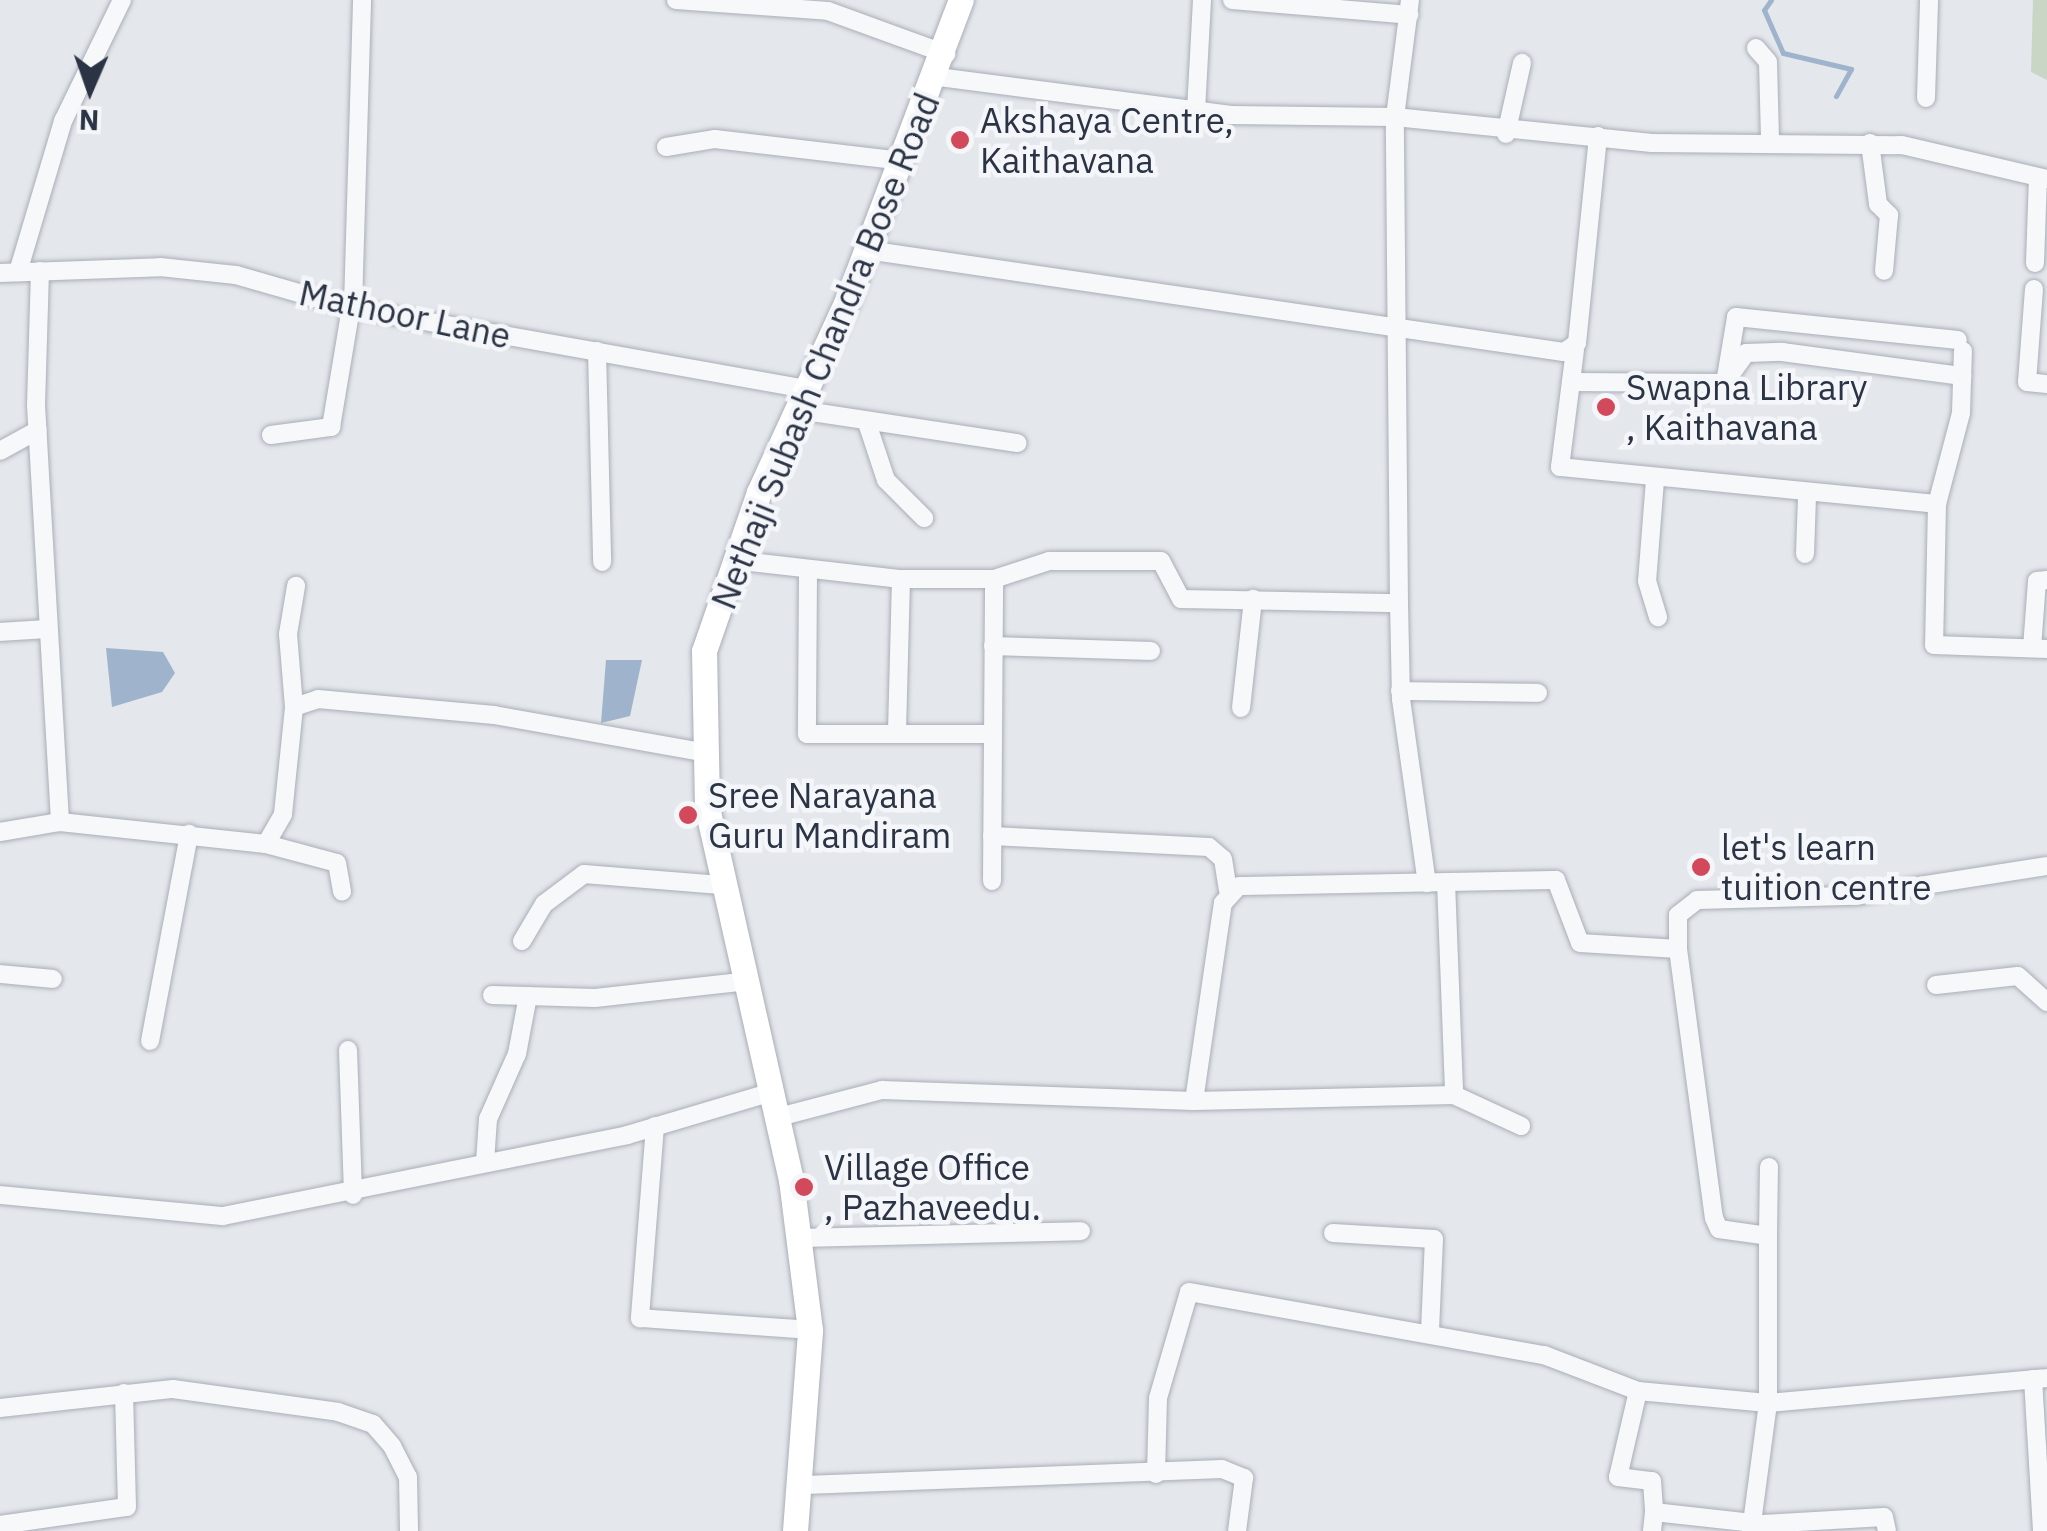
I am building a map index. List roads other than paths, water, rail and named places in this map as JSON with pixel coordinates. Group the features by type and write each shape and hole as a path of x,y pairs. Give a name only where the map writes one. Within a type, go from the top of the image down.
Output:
{"main road":[{"name":"Nethaji Subash Chandra Bose Road","path":"795,1531 805,1486 810,1330 799,1238 720,885 707,753 704,651 733,560 867,250 941,66 961,0"}],"street":[{"path":"9,273 63,121 122,0"},
{"path":"271,435 332,427 352,307 362,0"},
{"path":"676,0 828,12 941,66 1196,111 1395,118 1506,134 1870,143 2042,178 2034,263"},
{"path":"1196,111 1202,0"},
{"path":"1232,0 1410,8 1395,118 1400,691 1436,883 1454,1095"},
{"path":"1926,98 1929,0"},
{"path":"1756,48 1768,62 1770,141"},
{"path":"1506,134 1522,64"},
{"path":"1598,136 1560,467 1808,498 1937,504"},
{"path":"666,147 715,139 902,161"},
{"path":"1870,143 1878,204 1889,216 1884,270"},
{"path":"867,250 1154,299 1394,325 1575,350"},
{"path":"40,271 38,430 46,629 60,822"},
{"name":"Mathoor Lane","path":"9,273 236,275 352,307 597,351 804,400 867,424 1018,444"},
{"path":"2034,288 2027,382 2047,384"},
{"path":"1725,383 1736,317 1960,346 1962,376 1937,504 1934,645 2040,648 2037,582 2047,580"},
{"path":"597,351 602,562"},
{"path":"1725,383 1746,353 1782,352 1962,376"},
{"path":"1571,382 1725,383"},
{"path":"867,424 886,480 924,518"},
{"path":"0,451 38,430"},
{"path":"1656,480 1648,581 1658,617"},
{"path":"1806,554 1808,498"},
{"path":"733,560 808,574 994,580 1050,561 1161,561 1181,600 1400,603"},
{"path":"808,574 807,734 993,734"},
{"path":"897,732 900,579"},
{"path":"992,881 994,580"},
{"path":"266,844 283,814 294,707 288,634 296,586"},
{"path":"1242,708 1253,599"},
{"path":"0,632 46,629"},
{"path":"993,646 1151,651"},
{"path":"1400,691 1538,692"},
{"path":"294,707 318,699 494,715 707,753"},
{"path":"0,832 60,822 266,844 337,863 342,892"},
{"path":"150,1042 188,834"},
{"path":"992,836 1209,847 1224,860 1228,890 1194,1101"},
{"path":"1768,1236 1719,1230 1714,1218 1678,949 1678,915 1697,900 1841,897 2047,866"},
{"path":"522,941 544,904 584,874 720,885"},
{"path":"1228,890 1556,880 1580,943 1678,949"},
{"path":"0,974 53,979"},
{"path":"1936,985 2018,976 2047,1002"},
{"path":"492,996 741,982"},
{"path":"485,1162 488,1120 517,1054 528,996"},
{"path":"348,1050 353,1195"},
{"path":"0,1195 223,1216 353,1195 655,1126 882,1090 1194,1101 1454,1095 1521,1126"},
{"path":"655,1126 640,1318 810,1330"},
{"path":"1752,1527 1768,1403 1769,1167"},
{"path":"799,1238 1081,1231"},
{"path":"1333,1233 1434,1239 1430,1332"},
{"path":"1156,1474 1158,1398 1189,1292 1544,1354 1638,1391 1768,1403 2040,1379 2042,1531"},
{"path":"0,1408 124,1393 236,1391 374,1424 408,1478 409,1531"},
{"path":"1638,1391 1618,1477 1652,1481 1653,1521 1752,1527 1884,1517 1888,1531"},
{"path":"0,1525 80,1523 127,1507 124,1393"},
{"path":"805,1486 1222,1469 1244,1478 1237,1531"}],"water":[{"path":"106,648 163,652 175,673 162,692 112,707"},
{"path":"606,660 642,660 630,716 601,723"}],"waterway":[{"path":"1771,0 1764,10 1783,53 1851,69 1836,96"}],"place":[{"name":"Akshaya Centre, Kaithavana","path":"960,140"},
{"name":"Swapna Library , Kaithavana","path":"1606,407"},
{"name":"Sree Narayana Guru Mandiram","path":"688,815"},
{"name":"let's learn tuition centre","path":"1701,867"},
{"name":"Village Office , Pazhaveedu.","path":"804,1187"}]}
